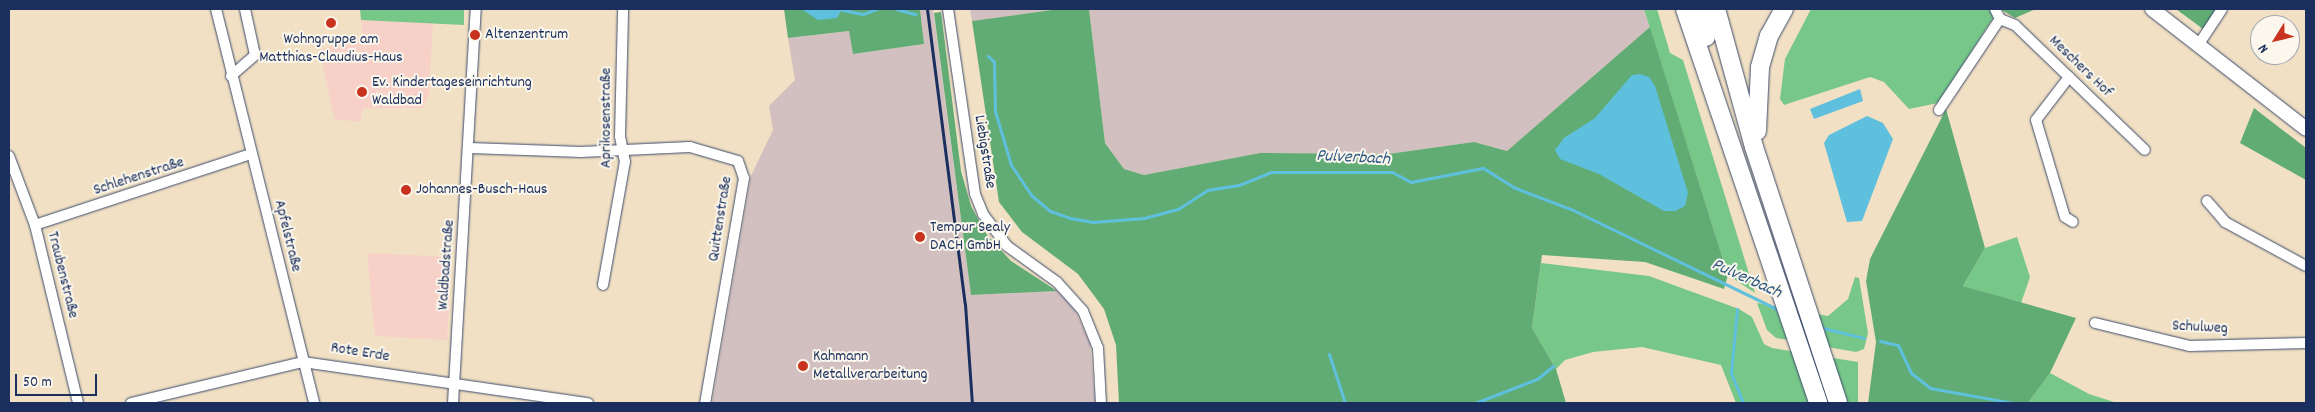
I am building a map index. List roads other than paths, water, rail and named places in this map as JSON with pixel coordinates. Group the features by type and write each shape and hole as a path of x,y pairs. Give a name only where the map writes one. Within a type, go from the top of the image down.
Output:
{"highway":[{"path":"1684,9 1735,150 1781,297 1818,403"},
{"path":"1698,9 1735,150"},
{"path":"1716,9 1768,192 1802,300 1838,403"},
{"path":"1768,192 1757,137 1756,92 1766,44 1784,9"}],"main road":[{"path":"2152,9 2306,129"}],"street":[{"name":"Apfelstraße","path":"216,9 231,76 314,403"},
{"path":"231,76 255,56 244,9"},
{"name":"Waldbadstraße","path":"453,403 470,148 476,9"},
{"name":"Aprikosenstraße","path":"603,285 625,162 623,150 623,9"},
{"name":"Liebigstraße","path":"948,9 974,194 983,214 1007,246 1057,282 1083,311 1098,348 1100,403"},
{"path":"1939,110 2000,19 1995,9"},
{"path":"2199,44 2222,9"},
{"name":"Meschers Hof","path":"2000,19 2015,25 2145,150"},
{"path":"2069,77 2036,120 2065,217 2073,222"},
{"name":"Quittenstraße","path":"470,148 709,149 730,156 743,168 705,403"},
{"name":"Schlehenstraße","path":"35,225 252,154"},
{"name":"Traubenstraße","path":"9,156 35,225 78,403"},
{"path":"2207,201 2225,222 2306,266"},
{"name":"Schulweg","path":"2095,323 2190,346 2306,343"},
{"name":"Rote Erde","path":"131,403 303,362 588,403"}],"water":[{"path":"801,9 842,9 837,18 818,20"},
{"path":"1640,74 1649,77 1655,86 1688,193 1685,206 1675,211 1664,211 1599,174 1560,159 1555,150 1564,138 1595,118 1632,75"},
{"path":"1860,89 1863,101 1814,119 1810,109"},
{"path":"1867,116 1883,123 1893,139 1862,221 1847,222 1824,143 1829,135"}],"waterway":[{"path":"842,10 863,14 877,9"},
{"name":"Pulverbach","path":"896,9 915,14"},
{"name":"Pulverbach","path":"988,56 994,62 995,111 1011,165 1031,195 1050,211 1070,218 1093,222 1144,218 1178,209 1207,190 1239,185 1271,172 1392,172 1411,182 1483,168 1513,187 1573,210 1779,310"},
{"path":"1737,309 1731,373 1743,403"},
{"name":"Pulverbach","path":"1819,327 1864,338"},
{"name":"Pulverbach","path":"1880,341 1898,345 1911,373 1930,388 2013,403"},
{"path":"1329,354 1345,403"},
{"path":"1475,403 1537,379 1553,366"}],"railway":[{"path":"927,9 965,304 972,403"}],"place":[{"name":"Wohngruppe am Matthias-Claudius-Haus","path":"331,23"},
{"name":"Altenzentrum","path":"475,35"},
{"name":"Ev. Kindertageseinrichtung Waldbad","path":"362,92"},
{"name":"Johannes-Busch-Haus","path":"406,190"},
{"name":"Tempur Sealy DACH GmbH","path":"920,237"},
{"name":"Kahmann Metallverarbeitung","path":"803,366"}]}
